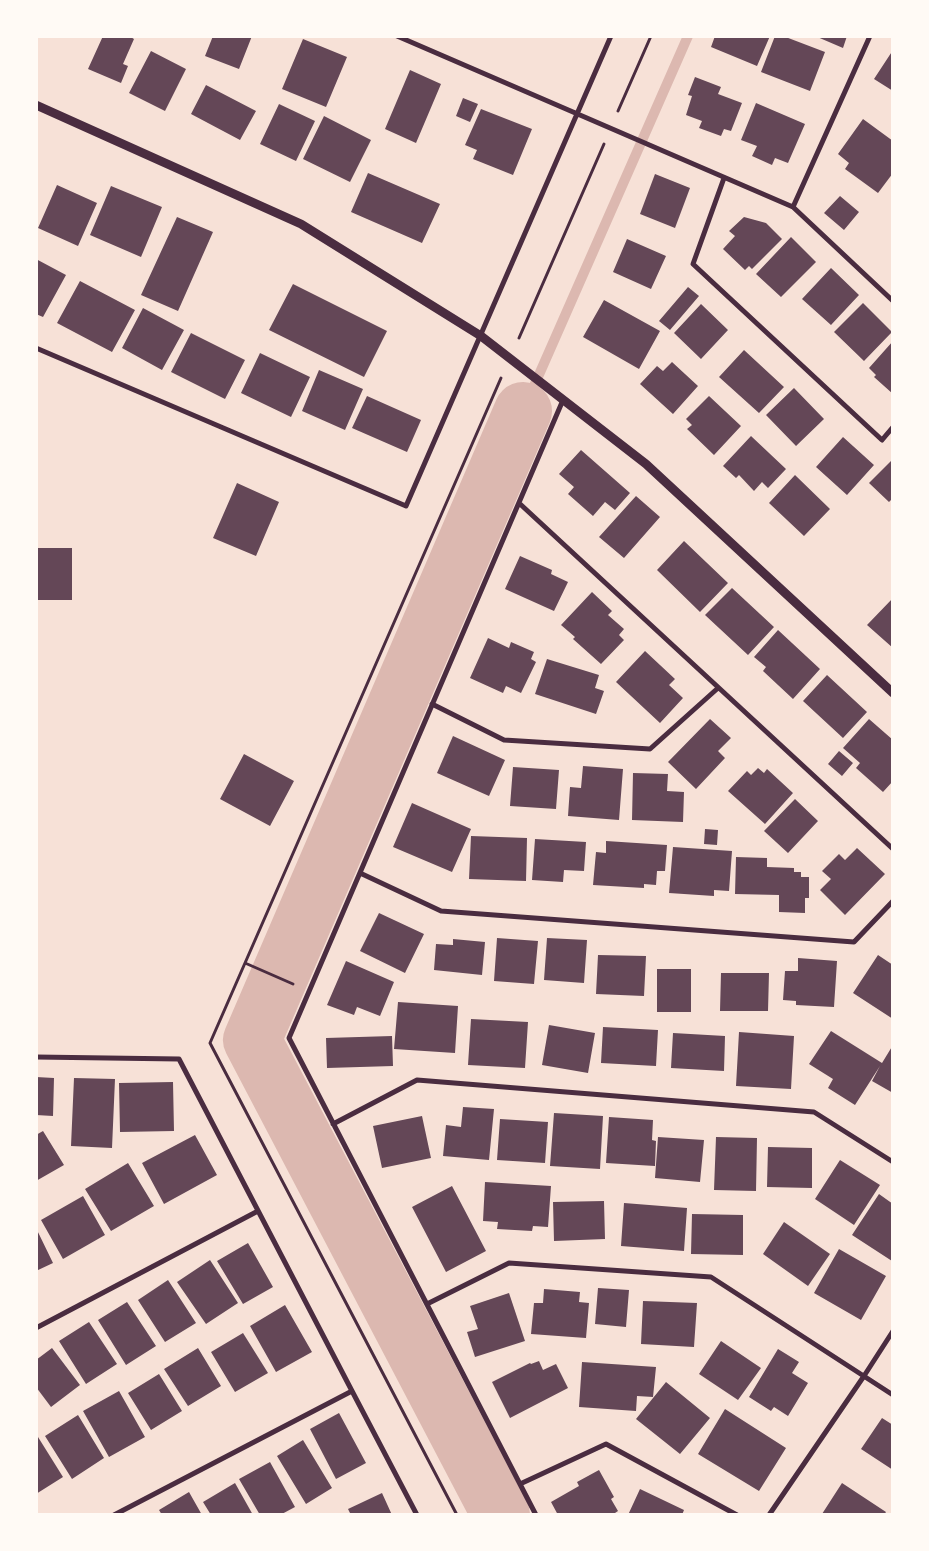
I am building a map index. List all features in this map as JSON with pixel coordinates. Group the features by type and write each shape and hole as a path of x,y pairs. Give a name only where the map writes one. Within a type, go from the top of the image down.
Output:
{"street":[{"path":"397,36 793,207 893,301"},
{"path":"36,348 406,506 611,36"},
{"path":"793,207 870,36"},
{"path":"36,105 301,224 481,336 646,464 893,694"},
{"path":"724,178 693,264 882,440 893,427"},
{"path":"536,1515 289,1038 563,400"},
{"path":"518,503 893,849"},
{"path":"432,704 504,740 650,749 718,688"},
{"path":"360,873 441,911 854,942 893,901"},
{"path":"36,1057 179,1059 417,1515"},
{"path":"334,1124 417,1080 814,1112 893,1162"},
{"path":"36,1328 258,1210"},
{"path":"427,1304 509,1262 711,1277 893,1395"},
{"path":"769,1515 893,1331"},
{"path":"114,1515 352,1391"},
{"path":"520,1484 606,1444 737,1515"}],"path":[{"path":"245,963 309,992"}],"building":[{"path":"103,36 129,36 134,39 123,64 128,66 121,83 88,69"},
{"path":"213,36 252,36 239,69 205,56"},
{"path":"715,36 770,36 757,66 711,47"},
{"path":"775,36 783,36 825,52 810,91 761,72"},
{"path":"815,36 847,36 843,48"},
{"path":"303,39 347,57 326,107 282,89"},
{"path":"893,50 893,91 874,79"},
{"path":"151,51 186,69 165,111 129,93"},
{"path":"410,70 441,84 416,143 385,129"},
{"path":"695,77 721,87 718,94 742,103 731,131 724,129 721,136 699,128 702,121 686,115 692,96 688,95"},
{"path":"206,85 256,111 240,140 191,114"},
{"path":"463,98 478,104 470,122 456,116"},
{"path":"756,103 805,124 788,163 775,158 772,165 752,156 757,146 741,140"},
{"path":"279,104 315,121 296,161 260,144"},
{"path":"481,109 532,129 513,175 473,159 477,150 465,145"},
{"path":"324,116 371,140 350,182 303,159"},
{"path":"863,119 893,141 893,173 878,193 845,169 849,163 838,154"},
{"path":"368,173 440,204 422,243 351,212"},
{"path":"655,174 690,188 675,228 640,214"},
{"path":"57,185 97,203 78,246 38,228"},
{"path":"111,186 162,207 141,257 90,235"},
{"path":"840,196 859,212 844,230 824,213"},
{"path":"177,217 213,232 178,311 141,295"},
{"path":"744,217 766,223 782,239 752,269 749,266 745,270 723,249 735,236 729,231"},
{"path":"791,237 816,262 781,297 756,274"},
{"path":"627,239 666,256 651,289 613,272"},
{"path":"36,259 66,275 43,317 36,314"},
{"path":"831,268 859,295 831,325 802,299"},
{"path":"80,281 135,310 112,352 57,323"},
{"path":"293,284 387,331 364,377 269,330"},
{"path":"688,287 699,296 670,330 659,321"},
{"path":"604,300 660,331 639,369 583,337"},
{"path":"863,303 892,332 864,361 834,332"},
{"path":"701,304 728,330 701,359 674,333"},
{"path":"143,308 184,330 162,370 122,348"},
{"path":"191,333 245,360 225,399 171,372"},
{"path":"893,341 893,394 874,377 876,375 869,368"},
{"path":"744,350 784,387 759,413 719,377"},
{"path":"260,353 310,377 291,417 241,393"},
{"path":"672,362 698,386 673,414 640,384 657,366 663,371"},
{"path":"319,370 363,389 345,430 302,411"},
{"path":"794,388 824,419 796,446 766,415"},
{"path":"367,396 421,420 407,452 352,428"},
{"path":"709,396 741,426 714,455 687,429 692,425 686,419"},
{"path":"751,436 786,469 768,488 762,482 754,491 739,475 736,478 723,466"},
{"path":"843,437 874,465 847,495 816,467"},
{"path":"581,450 630,493 615,510 605,502 593,516 568,494 574,487 559,474"},
{"path":"893,459 893,498 889,502 869,483"},
{"path":"795,475 830,509 804,536 769,503"},
{"path":"237,483 279,502 256,556 213,538"},
{"path":"636,496 660,517 624,558 599,537"},
{"path":"684,541 728,583 700,612 657,570"},
{"path":"36,548 72,548 72,600 36,600"},
{"path":"520,556 552,570 551,574 568,582 554,611 505,589"},
{"path":"732,588 774,627 748,655 705,615"},
{"path":"592,592 612,611 608,615 624,629 619,635 624,640 601,664 573,639 575,637 561,625"},
{"path":"893,598 893,648 867,625"},
{"path":"778,630 820,669 793,699 763,671 766,667 754,657"},
{"path":"488,638 509,648 511,642 534,652 531,659 536,662 521,693 506,686 503,693 470,678"},
{"path":"645,651 675,679 669,685 683,698 660,723 616,682"},
{"path":"547,659 599,675 595,688 604,691 596,714 535,694"},
{"path":"827,675 867,712 843,738 803,701"},
{"path":"710,719 731,738 718,751 725,758 696,789 668,762"},
{"path":"869,719 893,740 893,781 883,792 856,768 860,763 843,748"},
{"path":"453,736 505,760 489,796 437,773"},
{"path":"839,751 853,763 842,776 828,764"},
{"path":"244,754 294,781 270,826 220,799"},
{"path":"583,766 623,769 619,820 568,816 570,787 581,788"},
{"path":"513,767 559,770 556,809 510,806"},
{"path":"758,768 764,773 767,769 793,793 765,824 728,791 747,771 751,775"},
{"path":"633,773 668,774 667,791 684,792 683,822 632,820"},
{"path":"795,799 818,821 788,853 764,831"},
{"path":"412,803 471,829 452,872 393,847"},
{"path":"705,829 718,830 717,845 704,844"},
{"path":"471,836 527,838 526,881 469,879"},
{"path":"535,839 586,842 584,871 564,870 563,882 532,880"},
{"path":"606,841 667,845 665,871 657,871 656,885 644,884 644,888 593,885 596,852 606,853"},
{"path":"673,847 732,851 729,891 714,890 714,896 669,893"},
{"path":"857,848 885,874 845,915 820,890 831,879 822,871 839,854 845,860"},
{"path":"736,857 767,858 767,867 794,868 794,872 801,872 801,877 809,877 809,898 805,898 805,913 779,912 779,895 735,894"},
{"path":"379,913 424,934 405,973 360,951"},
{"path":"497,938 538,941 534,984 494,981"},
{"path":"547,938 587,940 584,983 544,980"},
{"path":"453,939 485,942 482,975 434,970 436,944 453,945"},
{"path":"598,955 646,956 644,996 596,994"},
{"path":"878,955 893,965 893,1019 853,993"},
{"path":"798,958 837,961 834,1007 796,1005 796,1001 783,1000 785,971 798,971"},
{"path":"346,961 394,982 380,1016 357,1007 354,1015 327,1005"},
{"path":"657,969 691,969 691,1012 657,1012"},
{"path":"721,973 769,973 768,1011 720,1011"},
{"path":"398,1002 458,1006 455,1053 394,1049"},
{"path":"471,1019 528,1022 525,1068 468,1065"},
{"path":"549,1025 595,1033 588,1073 542,1065"},
{"path":"603,1027 658,1030 656,1066 601,1063"},
{"path":"831,1031 882,1063 893,1045 893,1093 872,1081 880,1066 855,1105 828,1088 833,1079 809,1064"},
{"path":"739,1032 794,1036 791,1089 736,1086"},
{"path":"673,1033 725,1036 724,1071 671,1068"},
{"path":"392,1036 393,1066 327,1068 326,1038"},
{"path":"36,1077 54,1078 53,1116 36,1115"},
{"path":"74,1078 115,1079 112,1148 71,1146"},
{"path":"173,1082 174,1131 120,1132 119,1083"},
{"path":"463,1107 494,1109 489,1160 443,1156 446,1125 461,1127"},
{"path":"554,1113 603,1116 600,1169 550,1166"},
{"path":"422,1116 431,1158 382,1168 373,1126"},
{"path":"609,1117 653,1120 652,1140 656,1141 655,1166 606,1163"},
{"path":"500,1119 548,1122 545,1163 497,1160"},
{"path":"43,1131 64,1165 36,1181 36,1135"},
{"path":"195,1135 217,1175 164,1204 142,1163"},
{"path":"658,1137 704,1140 700,1182 655,1178"},
{"path":"716,1137 757,1138 756,1191 714,1190"},
{"path":"768,1147 812,1148 812,1188 767,1187"},
{"path":"840,1160 880,1185 854,1225 815,1199"},
{"path":"128,1163 154,1206 111,1231 85,1189"},
{"path":"485,1182 551,1186 548,1227 533,1226 532,1231 497,1229 498,1222 483,1221"},
{"path":"452,1186 486,1251 446,1272 412,1207"},
{"path":"879,1194 893,1204 892,1261 852,1235"},
{"path":"83,1196 105,1235 63,1259 41,1220"},
{"path":"604,1201 605,1239 554,1241 553,1202"},
{"path":"624,1203 687,1208 684,1251 621,1246"},
{"path":"692,1214 743,1215 743,1255 691,1254"},
{"path":"784,1222 830,1254 808,1286 763,1254"},
{"path":"36,1228 53,1263 36,1271"},
{"path":"248,1243 273,1287 243,1304 217,1261"},
{"path":"839,1249 886,1276 861,1320 814,1293"},
{"path":"210,1260 238,1303 206,1324 177,1282"},
{"path":"168,1280 196,1323 165,1342 138,1300"},
{"path":"598,1288 629,1290 626,1327 595,1324"},
{"path":"544,1289 580,1292 579,1302 589,1303 586,1338 531,1334 534,1303 543,1303"},
{"path":"509,1293 525,1341 475,1357 467,1332 478,1329 470,1306"},
{"path":"643,1301 697,1303 694,1347 641,1344"},
{"path":"127,1302 156,1346 126,1365 98,1320"},
{"path":"285,1305 312,1352 276,1372 250,1326"},
{"path":"89,1322 117,1364 86,1384 59,1341"},
{"path":"243,1333 268,1373 235,1392 211,1352"},
{"path":"721,1341 761,1368 738,1400 699,1374"},
{"path":"52,1348 80,1385 51,1407 36,1387 36,1360"},
{"path":"198,1348 221,1386 188,1406 164,1369"},
{"path":"778,1349 799,1362 792,1373 808,1383 788,1416 774,1407 771,1411 749,1397"},
{"path":"539,1361 543,1370 556,1364 568,1388 510,1418 492,1382 530,1363"},
{"path":"582,1362 656,1367 653,1397 637,1396 636,1411 579,1407"},
{"path":"159,1374 182,1411 151,1430 128,1393"},
{"path":"666,1382 710,1418 680,1454 636,1419"},
{"path":"119,1391 145,1437 109,1457 83,1411"},
{"path":"725,1409 786,1448 759,1491 698,1454"},
{"path":"339,1413 366,1463 336,1479 310,1429"},
{"path":"78,1415 104,1458 72,1479 45,1436"},
{"path":"882,1418 893,1425 893,1470 861,1449"},
{"path":"38,1437 63,1477 36,1494 36,1438"},
{"path":"303,1440 332,1488 306,1504 277,1456"},
{"path":"270,1462 295,1507 280,1515 260,1515 239,1479"},
{"path":"599,1470 614,1497 611,1499 618,1511 612,1515 558,1515 551,1502 579,1486 577,1482"},
{"path":"235,1483 253,1515 211,1515 203,1502"},
{"path":"842,1483 886,1512 884,1515 822,1514"},
{"path":"640,1489 684,1510 682,1515 628,1515"},
{"path":"189,1492 202,1515 162,1515 159,1510"},
{"path":"382,1493 392,1515 351,1515 348,1509"}],"waterway":[{"path":"523,411 688,36"},
{"path":"501,1515 252,1040 523,411"}]}
